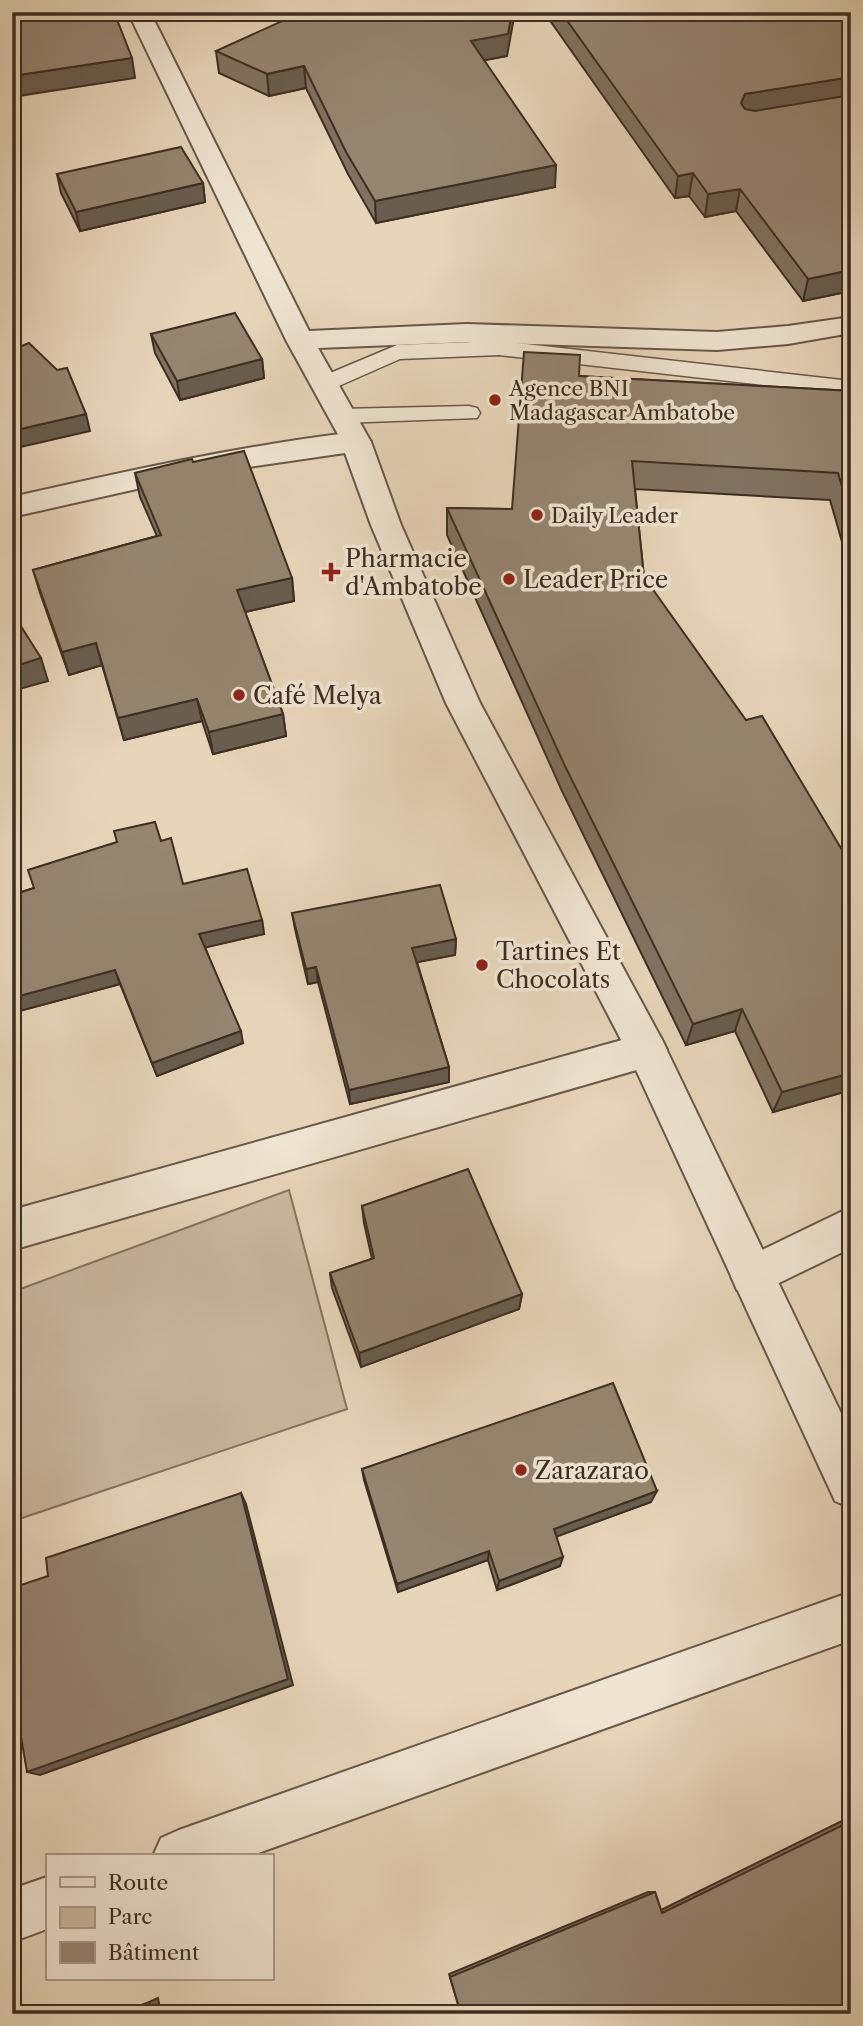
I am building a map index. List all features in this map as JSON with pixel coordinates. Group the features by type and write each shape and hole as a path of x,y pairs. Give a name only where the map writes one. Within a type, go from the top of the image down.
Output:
{"street":[{"path":"139,12 300,341 348,429 386,525 463,703 647,1050 851,1485"},
{"path":"300,341 467,333 717,341 788,335 851,325"},
{"path":"12,507 208,463 277,451 348,429"},
{"path":"12,1230 647,1050"},
{"path":"752,1276 851,1226"},
{"path":"185,1854 851,1616"},
{"path":"12,1916 46,1903"}],"lane":[{"path":"324,384 397,352 499,348 851,388"},
{"path":"348,429 469,413"}],"green space":[{"path":"289,1190 347,1409 13,1521 12,1292"}],"building":[{"path":"12,12 114,12 132,58 12,76"},
{"path":"302,12 512,12 508,34 471,41 556,165 375,201 346,152 304,66 267,74 216,51"},
{"path":"561,12 725,12 729,18 738,20 785,12 851,12 851,77 745,94 741,103 745,109 755,111 851,95 851,270 808,279 740,189 708,194 693,173 678,176"},
{"path":"181,147 203,183 76,212 57,174"},
{"path":"235,313 262,359 177,381 151,334"},
{"path":"29,343 57,370 67,368 86,414 12,431 12,350"},
{"path":"524,352 580,355 579,376 851,391 851,517 838,473 632,461 644,577 746,720 762,716 851,865 851,1073 782,1092 742,1009 693,1024 565,766 447,508 512,509"},
{"path":"244,451 292,578 237,590 283,714 209,732 197,699 118,718 96,643 62,652 33,570 161,535 135,473 192,459 193,462"},
{"path":"12,612 41,658 12,667"},
{"path":"155,822 161,841 171,838 183,884 247,869 262,920 199,934 241,1031 152,1063 115,970 12,998 12,895 34,888 28,870 117,842 114,831"},
{"path":"440,885 456,939 412,948 449,1067 349,1090 316,967 306,969 292,913"},
{"path":"468,1169 522,1294 359,1353 330,1273 374,1258 362,1206"},
{"path":"613,1383 657,1491 554,1529 563,1557 499,1581 489,1551 397,1584 362,1469"},
{"path":"241,1493 288,1679 27,1772 12,1684 12,1588 48,1576 46,1558"},
{"path":"851,1821 851,2002 829,2014 461,2014 450,1977 655,1892 662,1913"},
{"path":"149,2002 151,2014 117,2014"}],"place":[{"name":"Agence BNI Madagascar Ambatobe","path":"495,400"},
{"name":"Daily Leader","path":"537,515"},
{"name":"Pharmacie d'Ambatobe","path":"331,572"},
{"name":"Leader Price","path":"509,579"},
{"name":"Café Melya","path":"239,695"},
{"name":"Tartines Et Chocolats","path":"482,965"},
{"name":"Zarazarao","path":"521,1470"}]}
